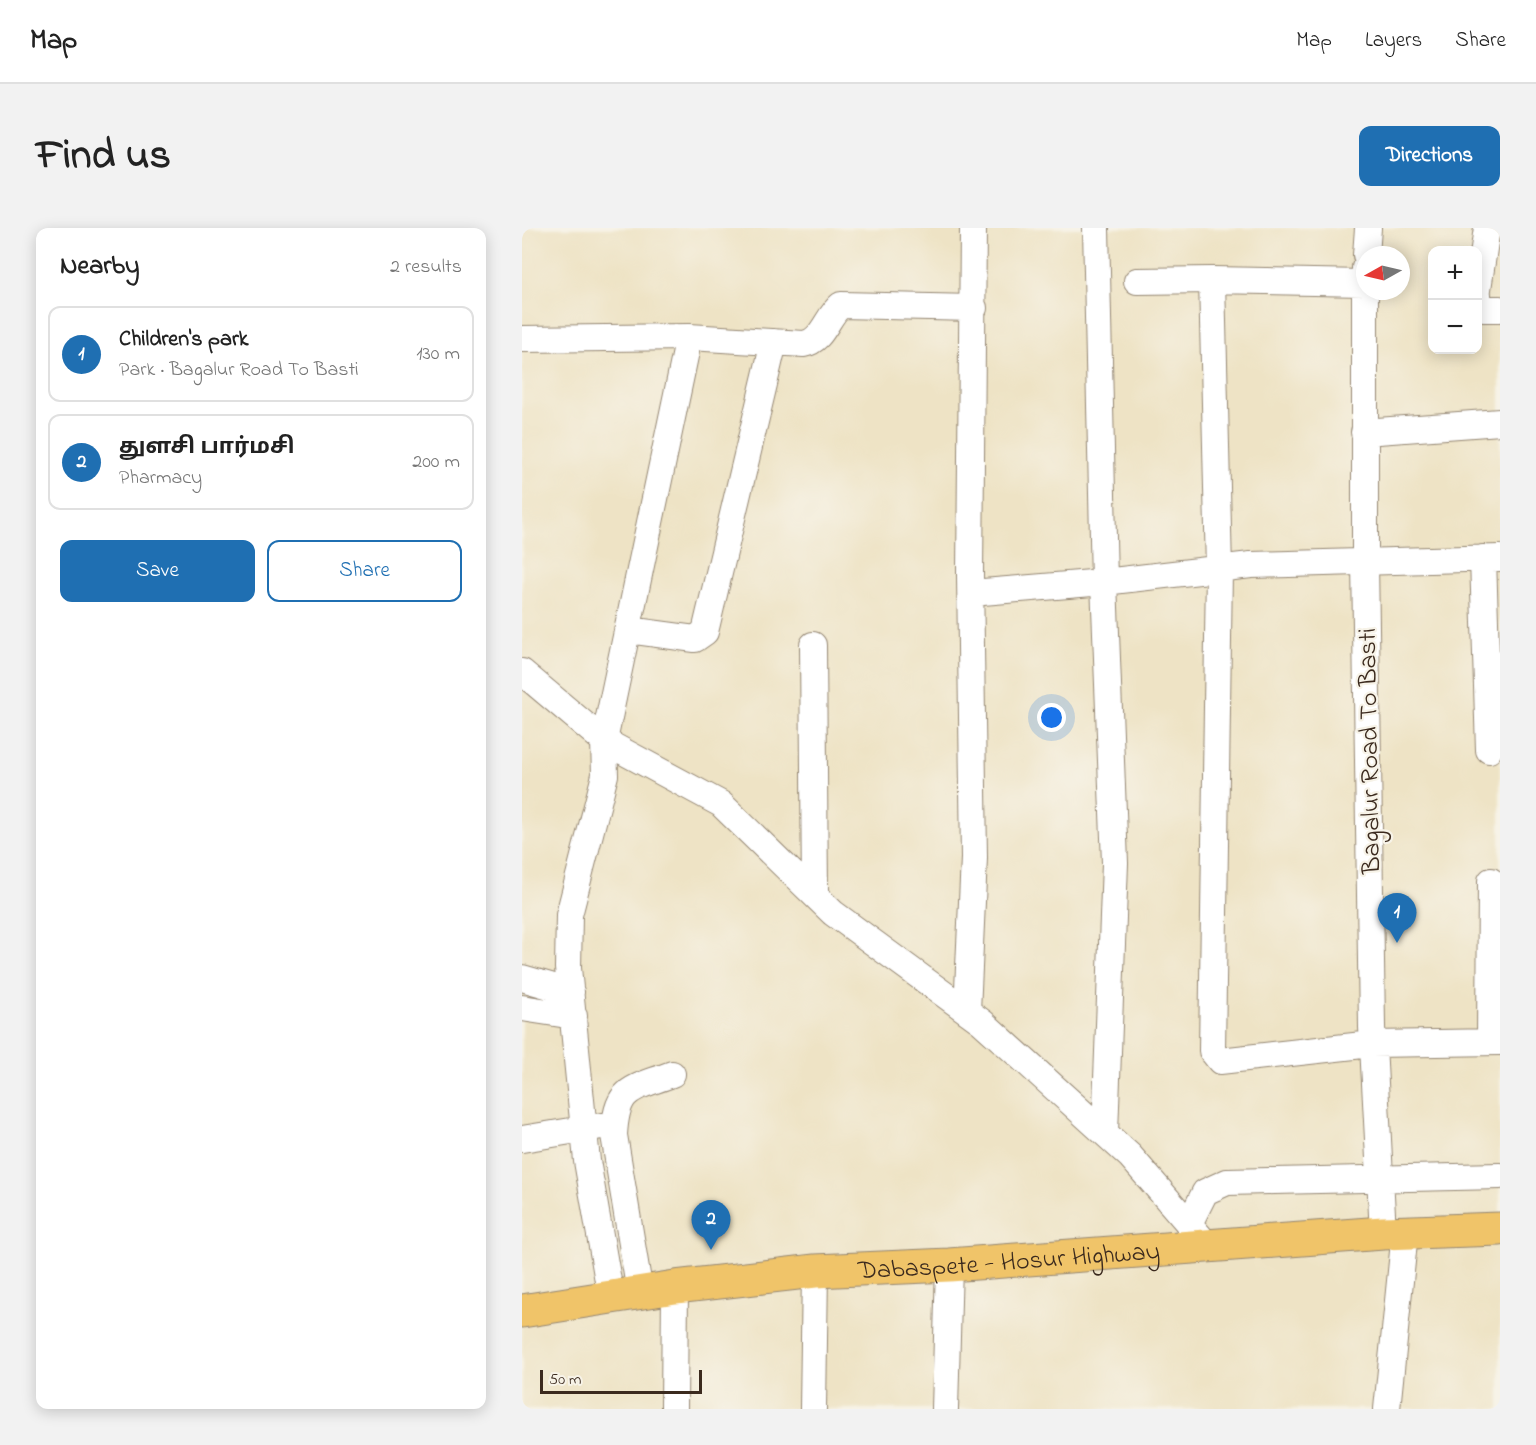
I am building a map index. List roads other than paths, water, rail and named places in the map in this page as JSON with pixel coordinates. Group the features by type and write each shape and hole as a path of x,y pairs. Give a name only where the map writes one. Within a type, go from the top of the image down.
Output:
{"highway":[{"name":"Dabaspete - Hosur Highway","path":"522,1311 675,1287 815,1271 949,1265 1199,1235 1394,1233 1500,1229"}],"street":[{"path":"967,1011 974,858 971,593 973,228"},
{"path":"1096,228 1104,582 1115,863 1106,1133"},
{"path":"1367,246 1368,228"},
{"path":"1482,263 1487,228"},
{"path":"1137,281 1356,276"},
{"path":"1212,280 1219,570 1212,1051 1220,1061 1372,1044 1495,1042 1491,881"},
{"name":"Bagalur Road To Basti","path":"1364,300 1365,562 1372,1044 1380,1177 1394,1233 1387,1409"},
{"path":"1478,300 1484,309 1500,309"},
{"path":"522,339 689,337 812,343 841,304 974,308"},
{"path":"625,1295 587,1161 568,968 569,915 605,775 604,741 689,337"},
{"path":"628,630 695,639 705,632 774,342"},
{"path":"1364,432 1500,423"},
{"path":"971,593 1104,582 1251,565 1492,558 1489,750"},
{"path":"813,645 815,895"},
{"path":"522,672 604,741 721,804 833,913 967,1011 1106,1133 1130,1156 1199,1235"},
{"path":"522,978 573,1004"},
{"path":"522,1008 573,1004"},
{"path":"625,1295 614,1135 619,1101 633,1089 672,1074"},
{"path":"522,1138 615,1123"},
{"path":"1199,1235 1205,1192 1227,1182 1500,1176"},
{"path":"945,1409 949,1265"},
{"path":"813,1409 815,1271"},
{"path":"674,1409 675,1287"}],"place":[{"name":"Children's park","path":"1397,943"},
{"name":"துளசி பார்மசி","path":"711,1250"}]}
